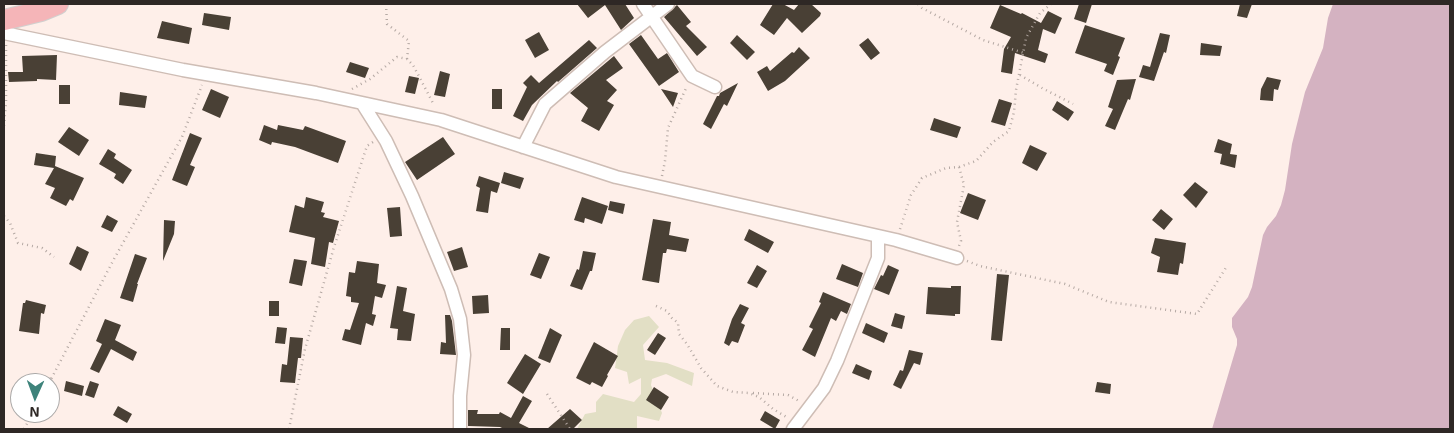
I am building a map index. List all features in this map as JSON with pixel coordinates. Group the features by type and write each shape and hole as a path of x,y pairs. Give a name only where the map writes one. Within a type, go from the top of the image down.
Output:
{"main road":[{"path":"4,29 58,4"}],"street":[{"path":"643,4 653,16 692,76 715,87"},
{"path":"523,147 545,104 605,52 668,4"},
{"path":"4,29 206,74 338,98 441,120 601,173 896,240 957,258"},
{"path":"362,103 383,135 412,196 432,241 460,319 464,355 460,396 460,429"},
{"path":"796,427 824,388 837,361 872,277 879,253 878,236"}],"path":[{"path":"386,4 387,24 408,41 407,59"},
{"path":"918,4 922,8 983,40 1024,53"},
{"path":"896,240 911,195 922,178 946,168 959,167 976,161 992,142 1009,131 1014,112 1026,38 1040,13 1051,4"},
{"path":"4,29 6,102 4,126"},
{"path":"338,98 370,79 397,57 407,59 413,65 441,120"},
{"path":"54,373 114,259 182,137 206,74"},
{"path":"1020,75 1073,104"},
{"path":"659,187 665,161 668,128 692,76"},
{"path":"289,429 306,350 334,246 367,146 383,135"},
{"path":"959,167 964,185 957,222 960,241 957,258 980,266 1065,284 1109,302 1197,314 1226,266"},
{"path":"4,216 10,223 18,243 42,248 54,256"},
{"path":"656,306 667,311 678,323 679,334 701,368 716,386 733,392 788,395 811,407"},
{"path":"749,393 759,397 796,427"},
{"path":"547,394 570,429"}],"shaded area":[{"path":"1333,4 1450,4 1450,429 1212,429 1237,345 1237,339 1232,327 1232,318 1248,297 1252,287 1263,235 1281,205 1292,144 1305,92 1323,48 1328,18"},
{"path":"649,316 659,327 643,345 645,360 667,363 694,373 692,386 666,374 652,379 651,385 662,413 659,421 637,416 637,429 577,429 585,414 596,412 596,402 603,394 634,402 641,394 641,378 629,384 627,372 615,368 618,346 625,330 634,320"}],"building":[{"path":"577,4 625,4 634,18 621,30 605,5 588,18"},
{"path":"773,4 783,4 794,10 799,4 811,4 821,13 802,33 787,18 774,35 760,25"},
{"path":"1079,4 1092,4 1086,23 1074,19"},
{"path":"1240,4 1252,4 1247,18 1237,16"},
{"path":"677,5 691,22 686,26 707,47 697,56 664,17"},
{"path":"1000,5 1022,13 1041,23 1048,11 1062,18 1055,34 1043,29 1038,50 1048,54 1045,63 1015,53 1012,74 1001,72 1004,49 1011,37 990,28"},
{"path":"204,13 231,17 229,30 202,25"},
{"path":"162,21 192,28 189,44 157,38"},
{"path":"1085,25 1125,38 1113,75 1104,71 1107,64 1075,53"},
{"path":"539,32 549,50 535,58 525,40"},
{"path":"1160,33 1170,35 1166,53 1164,52 1154,81 1139,77 1143,65 1150,67"},
{"path":"641,35 658,59 667,53 679,72 659,86 629,44"},
{"path":"737,35 755,52 747,60 730,43"},
{"path":"868,38 880,53 871,60 859,45"},
{"path":"589,40 597,48 557,81 532,105 523,121 513,116 527,87 523,83 531,75 539,83"},
{"path":"1201,43 1222,46 1220,56 1200,55"},
{"path":"799,47 810,58 785,81 768,91 757,72 767,66 770,71"},
{"path":"57,55 56,80 37,79 37,81 9,82 8,72 23,72 22,56"},
{"path":"614,56 623,68 606,80 617,90 607,101 614,105 599,131 581,121 588,108 570,93"},
{"path":"350,62 369,68 365,78 346,72"},
{"path":"440,71 450,74 445,97 434,95"},
{"path":"409,76 419,78 415,94 405,92"},
{"path":"1267,77 1281,80 1278,90 1274,89 1273,101 1260,100 1261,89"},
{"path":"1136,79 1130,100 1128,99 1115,130 1105,126 1113,109 1108,107 1117,80"},
{"path":"738,83 727,106 724,104 711,129 703,124 717,96"},
{"path":"59,85 70,85 70,104 59,104"},
{"path":"211,89 229,97 220,118 202,110"},
{"path":"492,89 502,89 502,109 492,109"},
{"path":"661,89 678,93 673,107"},
{"path":"120,92 147,96 145,108 119,105"},
{"path":"999,99 1012,103 1005,126 991,122"},
{"path":"1057,101 1074,112 1068,121 1052,110"},
{"path":"934,118 961,127 957,138 930,130"},
{"path":"264,125 277,130 278,125 303,130 305,126 346,141 338,163 295,147 272,142 271,145 259,140"},
{"path":"69,127 89,140 79,156 58,142"},
{"path":"190,133 202,138 190,165 195,167 187,186 172,180"},
{"path":"443,137 455,154 417,180 405,162"},
{"path":"1218,139 1232,144 1230,154 1237,155 1235,168 1220,164 1222,154 1214,152"},
{"path":"1030,145 1047,153 1037,171 1022,163"},
{"path":"108,149 116,154 114,158 132,170 123,184 114,178 116,174 99,164"},
{"path":"36,153 56,156 55,166 84,178 73,201 70,199 66,206 50,198 55,188 45,184 54,168 34,165"},
{"path":"504,172 524,178 520,189 501,183"},
{"path":"479,176 500,183 497,193 491,191 488,213 476,211 480,188 476,186"},
{"path":"1195,182 1208,192 1196,208 1183,195"},
{"path":"968,193 986,200 978,220 960,213"},
{"path":"306,197 324,202 321,212 325,213 323,217 339,221 333,243 329,242 325,267 311,264 315,238 289,232 295,205 304,208"},
{"path":"582,197 608,206 602,224 585,218 584,223 574,220"},
{"path":"610,201 625,204 623,214 608,210"},
{"path":"400,207 402,236 390,237 387,208"},
{"path":"1161,209 1173,219 1164,230 1152,220"},
{"path":"107,215 118,221 112,232 101,227"},
{"path":"653,219 671,222 669,235 689,239 686,252 667,249 666,253 663,253 659,283 642,280"},
{"path":"164,220 175,221 174,234 163,261"},
{"path":"749,229 774,242 768,253 744,240"},
{"path":"1155,238 1186,243 1183,264 1180,263 1178,275 1157,272 1160,257 1151,253"},
{"path":"77,246 89,252 81,271 69,264"},
{"path":"462,247 468,267 454,271 447,252"},
{"path":"583,251 596,253 592,271 590,271 582,290 570,286 577,269 579,270"},
{"path":"539,253 550,257 541,279 530,275"},
{"path":"135,254 147,258 137,284 133,302 120,298"},
{"path":"294,259 307,261 302,286 289,283"},
{"path":"357,261 379,264 377,283 386,285 382,298 375,296 372,314 376,315 373,326 366,323 361,345 342,340 345,329 350,330 359,303 351,302 351,297 346,296 349,272 355,273"},
{"path":"842,264 863,273 858,287 836,279"},
{"path":"757,265 767,271 757,288 747,283"},
{"path":"888,265 899,270 889,295 874,289"},
{"path":"997,274 1009,275 1002,341 991,340"},
{"path":"397,286 407,288 403,311 415,314 411,341 397,340 398,329 390,328"},
{"path":"951,286 961,286 960,314 955,314 955,316 926,314 928,287 951,288"},
{"path":"823,292 851,304 847,314 841,311 836,321 831,318 815,357 802,350 813,329 809,327 821,303 819,302"},
{"path":"488,295 489,313 473,314 472,296"},
{"path":"26,300 46,305 44,314 41,313 39,334 19,331 23,303"},
{"path":"269,301 279,301 279,316 269,316"},
{"path":"740,304 749,308 741,323 745,325 738,343 732,341 729,346 724,343 732,319"},
{"path":"895,313 905,316 902,329 891,326"},
{"path":"445,315 450,315 452,321 456,355 440,354 441,342 446,343"},
{"path":"105,319 121,325 115,340 137,352 133,361 111,349 99,373 90,369 102,344 96,341"},
{"path":"866,323 888,333 884,343 862,333"},
{"path":"277,327 287,328 285,344 275,343"},
{"path":"501,328 510,328 510,350 500,350"},
{"path":"550,328 562,335 550,363 538,358"},
{"path":"658,333 666,338 655,355 647,350"},
{"path":"290,337 303,338 301,358 298,358 295,383 280,382 282,364 287,365"},
{"path":"594,342 618,356 602,387 592,382 590,385 576,378"},
{"path":"909,350 923,353 920,365 914,363 901,389 893,385 900,370 903,371"},
{"path":"525,354 541,364 523,394 507,383"},
{"path":"856,364 872,371 869,380 852,373"},
{"path":"66,381 84,386 82,396 64,391"},
{"path":"90,381 99,384 94,398 85,395"},
{"path":"1097,382 1111,384 1110,394 1095,392"},
{"path":"654,387 669,397 661,410 646,400"},
{"path":"523,396 532,401 519,423 531,429 468,426 468,410 478,410 477,414 499,414 500,412 511,418"},
{"path":"118,406 132,414 127,423 113,415"},
{"path":"570,409 582,420 573,429 547,429"},
{"path":"765,411 780,420 775,429 760,420"}]}
